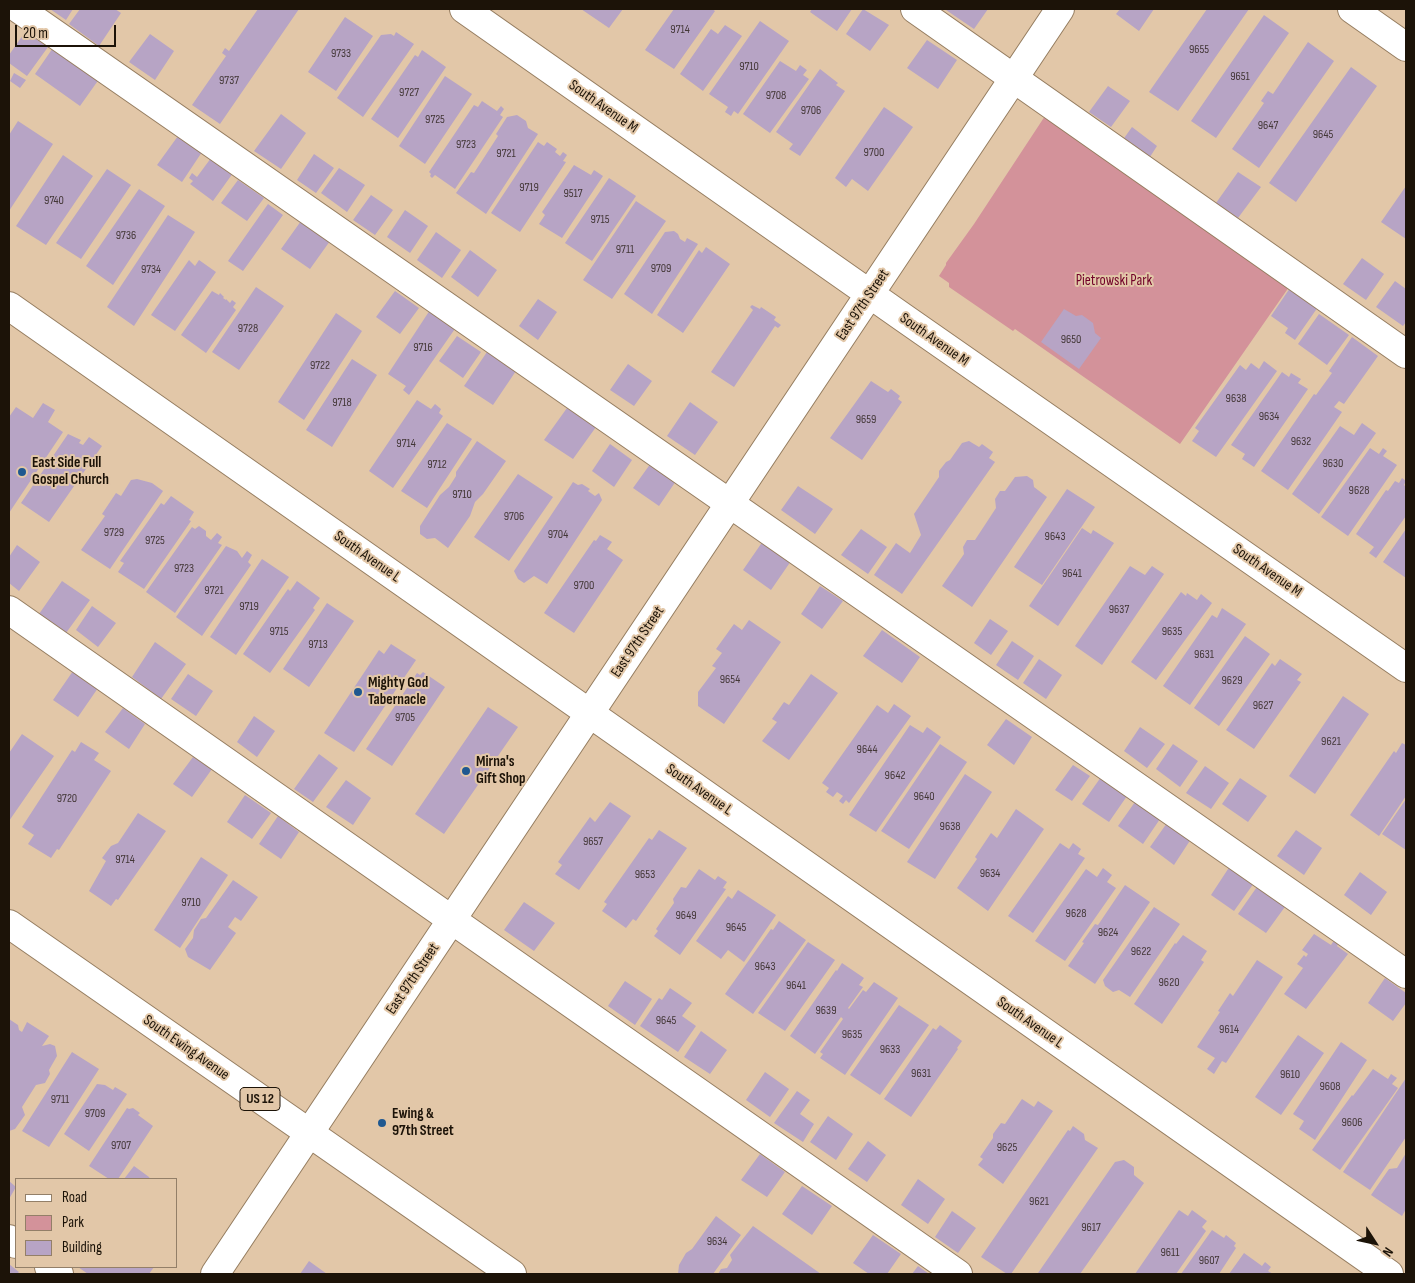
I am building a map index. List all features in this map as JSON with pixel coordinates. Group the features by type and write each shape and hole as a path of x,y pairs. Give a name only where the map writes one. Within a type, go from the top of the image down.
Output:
{"street":[{"path":"19,9 1406,974"},
{"name":"South Avenue M","path":"464,9 1406,668"},
{"path":"915,9 1406,354"},
{"name":"East 97th Street","path":"215,1274 1060,9"},
{"path":"1352,9 1406,46"},
{"name":"South Avenue L","path":"9,306 1389,1274"},
{"path":"9,610 958,1274"},
{"name":"South Ewing Avenue","path":"9,924 512,1274"}],"green space":[{"name":"Pietrowski Park","path":"1045,116 1289,287 1180,444 1015,329 1013,331 949,287 949,283 939,276"}],"building":[{"path":"50,9 73,9 66,20"},
{"path":"80,9 115,9 121,13 99,46 69,24"},
{"path":"258,9 299,9 220,124 192,105 226,56 222,53 225,48 229,51"},
{"path":"581,9 623,9 609,28"},
{"path":"674,9 712,9 715,11 674,69 645,50"},
{"path":"812,9 852,9 837,31 810,12"},
{"path":"863,9 889,25 870,51 846,34"},
{"path":"947,9 988,9 974,29"},
{"path":"1120,9 1154,9 1139,31 1116,14"},
{"path":"1207,9 1249,9 1178,111 1149,92"},
{"path":"1264,15 1289,33 1216,138 1191,121"},
{"path":"345,17 373,36 336,91 308,72"},
{"path":"760,21 789,41 738,114 734,111 731,116 725,112 728,107 709,94"},
{"path":"725,25 742,36 703,91 680,74 711,29 718,34"},
{"path":"25,32 48,47 27,76 9,63 9,55"},
{"path":"396,32 414,44 363,117 337,98 381,35 391,34 394,36"},
{"path":"150,34 174,51 155,80 129,62"},
{"path":"927,40 957,60 938,89 907,68"},
{"path":"57,42 102,75 80,106 35,74"},
{"path":"1308,42 1334,61 1259,168 1232,149 1264,103 1261,101 1268,91 1273,94"},
{"path":"422,50 446,67 398,138 371,119 415,55 418,57"},
{"path":"780,61 796,71 800,65 807,70 803,75 809,79 770,133 743,114"},
{"path":"1351,67 1377,86 1296,202 1269,183"},
{"path":"820,69 845,91 800,156 789,149 793,144 776,132"},
{"path":"14,73 26,80 20,88 10,81"},
{"path":"445,76 472,94 425,164 399,146"},
{"path":"1108,86 1130,101 1111,127 1089,112"},
{"path":"482,101 497,111 501,106 504,109 500,115 503,117 455,189 435,175 432,178 429,172 474,105 478,107"},
{"path":"884,107 913,127 868,191 852,179 846,187 835,178"},
{"path":"281,114 306,133 281,169 254,151"},
{"path":"517,115 526,121 528,128 538,134 486,214 456,193 471,172 474,173 498,136 496,134 507,117"},
{"path":"18,121 53,144 9,211 9,135"},
{"path":"1132,127 1157,146 1148,160 1122,141"},
{"path":"178,136 202,152 182,182 157,165"},
{"path":"538,142 544,146 547,142 557,149 555,152 560,156 563,152 567,155 563,161 566,162 520,232 491,213"},
{"path":"314,154 334,168 316,193 297,180"},
{"path":"63,155 93,176 46,245 16,226"},
{"path":"211,158 233,173 213,201 190,184 193,181 189,178 192,173 197,177"},
{"path":"574,165 591,175 594,170 603,176 562,238 539,224 545,215 542,212"},
{"path":"339,168 365,185 347,212 321,193"},
{"path":"107,169 131,185 81,259 56,243"},
{"path":"1238,172 1261,187 1238,218 1216,203"},
{"path":"609,178 636,196 592,261 565,243"},
{"path":"238,180 264,198 247,221 221,203"},
{"path":"1406,186 1406,239 1381,222"},
{"path":"139,189 165,206 113,285 86,266"},
{"path":"371,195 393,210 375,235 353,220"},
{"path":"636,201 666,221 612,299 583,280"},
{"path":"268,204 283,215 243,271 228,261"},
{"path":"405,210 428,226 410,253 387,237"},
{"path":"168,215 195,232 134,326 107,307"},
{"path":"301,221 330,241 310,269 281,249"},
{"path":"674,231 685,242 687,238 698,244 652,314 624,294 665,232"},
{"path":"436,232 461,250 442,278 417,260"},
{"path":"706,247 730,264 683,333 657,315 699,250 702,253"},
{"path":"470,250 497,270 478,297 451,277"},
{"path":"1362,258 1384,274 1366,300 1343,284"},
{"path":"189,260 195,266 199,260 216,272 175,331 151,315"},
{"path":"1395,281 1406,289 1406,322 1403,326 1376,307"},
{"path":"256,287 284,306 239,370 212,352"},
{"path":"1290,288 1318,307 1295,340 1285,333 1288,328 1271,316"},
{"path":"212,291 219,295 220,293 230,303 232,300 236,303 233,307 236,310 206,353 181,335"},
{"path":"395,291 419,308 400,334 376,317"},
{"path":"538,299 557,312 538,340 519,326"},
{"path":"752,305 760,309 761,307 776,317 774,320 781,325 778,328 775,326 734,387 711,372 753,310 750,307"},
{"name":"Pietrowski Park","path":"1064,309 1076,316 1082,315 1093,323 1095,333 1101,338 1079,369 1041,342"},
{"path":"430,310 459,323 409,395 403,390 406,386 388,374"},
{"path":"336,313 362,331 304,420 278,402"},
{"path":"1319,314 1349,335 1327,365 1298,344"},
{"path":"457,336 481,352 463,378 439,361"},
{"path":"1352,337 1378,356 1344,404 1339,401 1334,407 1342,412 1288,490 1261,471 1314,394 1316,395 1332,373 1329,371"},
{"path":"489,349 518,368 493,405 464,386"},
{"path":"352,359 377,375 332,447 306,430"},
{"path":"1264,361 1277,371 1216,457 1192,441 1199,431 1195,428 1240,365 1246,370 1251,363 1259,369"},
{"path":"628,364 652,381 634,406 610,390"},
{"path":"1282,372 1289,377 1291,373 1301,379 1298,383 1308,389 1254,467 1242,459 1245,454 1231,445"},
{"path":"871,381 888,392 891,389 900,396 898,399 902,402 862,460 830,438"},
{"path":"417,400 431,409 435,404 441,409 439,413 443,416 393,488 369,471"},
{"path":"690,402 718,422 695,455 667,436"},
{"name":"East Side Full Gospel Church","path":"43,403 55,410 48,422 63,432 9,513 9,417 16,407 33,418"},
{"path":"567,408 596,427 573,459 544,440"},
{"path":"447,423 472,439 427,508 401,491"},
{"path":"1362,423 1376,433 1319,514 1292,494 1340,426 1354,435"},
{"path":"68,434 81,440 79,443 83,445 89,437 102,446 49,522 21,503"},
{"path":"477,441 506,461 483,494 475,502 470,516 448,548 435,538 427,539 420,534 420,526 440,495 449,487 456,476 456,472"},
{"path":"969,441 979,447 982,444 993,452 989,458 995,462 902,594 874,575 896,543 910,553 921,535 914,514 939,477 939,471 950,460 962,443"},
{"path":"610,444 632,460 614,487 592,471"},
{"path":"1370,448 1379,454 1383,448 1387,451 1383,456 1397,465 1348,536 1321,517"},
{"path":"651,463 676,481 659,506 633,488"},
{"path":"518,474 553,497 509,561 474,537"},
{"path":"1027,476 1033,480 1034,487 1047,497 972,607 942,586 964,554 963,547 967,540 975,540 996,508 995,499 1000,491 1005,491 1015,477"},
{"path":"1402,478 1406,481 1404,485 1406,487 1406,516 1376,558 1369,553 1374,547 1356,534 1386,490 1388,491 1395,481 1399,483"},
{"path":"137,479 152,483 163,491 110,569 81,550 105,516 102,514 116,493 121,496 131,480"},
{"path":"573,482 578,485 582,484 590,489 588,491 595,496 599,493 602,500 547,584 534,576 524,583 518,579 514,571"},
{"path":"798,486 833,509 815,534 781,510"},
{"path":"1067,489 1095,507 1042,585 1014,567"},
{"path":"171,496 194,512 189,520 191,521 144,589 118,572 124,563 120,561 161,503 164,505"},
{"path":"199,526 206,531 206,536 211,540 217,533 222,537 218,543 222,545 175,613 146,592 192,527 195,529"},
{"path":"1082,528 1091,534 1093,530 1114,543 1058,626 1029,606"},
{"path":"861,529 887,547 868,574 841,555"},
{"path":"1406,529 1406,578 1383,562"},
{"path":"600,535 612,542 607,549 623,560 574,633 544,613 594,540 596,541"},
{"path":"763,541 791,561 771,590 743,570"},
{"path":"17,545 40,562 19,591 9,583 9,557"},
{"path":"226,546 237,551 242,558 247,551 252,555 248,562 251,565 202,636 176,617"},
{"path":"262,559 289,577 236,655 210,637"},
{"path":"1130,566 1145,575 1152,566 1164,574 1102,665 1075,646"},
{"path":"62,581 90,600 66,633 39,614"},
{"path":"297,581 320,598 313,608 315,610 270,673 243,654 288,589 290,591"},
{"path":"820,586 843,601 822,629 801,614"},
{"path":"1181,592 1186,596 1187,593 1197,600 1201,594 1212,603 1156,680 1131,662"},
{"path":"327,603 354,621 309,687 283,669"},
{"path":"92,606 116,623 98,647 76,630"},
{"path":"1222,608 1246,624 1190,705 1163,686 1212,615 1217,618"},
{"path":"990,619 1008,631 991,655 974,643"},
{"path":"749,620 781,642 724,724 698,706 698,692 716,668 712,666 722,653 716,649 734,624 742,630"},
{"path":"882,630 920,657 902,683 863,656"},
{"path":"1245,636 1270,654 1219,726 1194,708"},
{"path":"1012,641 1034,656 1018,680 996,665"},
{"path":"155,642 186,664 161,699 132,677"},
{"path":"391,644 416,660 354,752 324,733 379,650 384,654"},
{"path":"1039,659 1062,675 1046,699 1023,683"},
{"path":"1280,659 1302,674 1297,680 1301,682 1254,749 1226,730 1272,663 1275,666"},
{"path":"73,671 98,688 78,717 53,700"},
{"path":"423,672 445,687 392,766 366,749 417,673 420,675"},
{"path":"188,674 213,691 196,716 171,699"},
{"path":"811,674 838,693 789,760 762,741 777,722 772,719 784,702 789,705"},
{"path":"1343,696 1369,714 1315,794 1289,776"},
{"path":"894,704 911,716 849,803 846,800 843,804 839,801 843,796 837,792 833,797 826,792 829,788 822,783 877,705 888,713"},
{"name":"Mirna's Gift Shop","path":"488,707 518,727 444,834 415,814"},
{"path":"123,708 145,724 129,749 105,732"},
{"path":"254,716 275,731 257,757 237,742"},
{"path":"1006,719 1032,737 1014,765 987,745"},
{"path":"910,725 923,733 927,727 941,737 876,832 849,815"},
{"path":"1140,727 1165,744 1147,768 1124,751"},
{"path":"22,734 54,756 9,821 9,753"},
{"path":"81,742 99,753 94,760 111,771 59,850 57,849 51,858 28,844 34,835 22,827 72,750 75,752"},
{"path":"1402,743 1406,745 1406,796 1379,836 1350,815 1394,751 1396,753"},
{"path":"940,744 967,762 909,849 881,831"},
{"path":"1173,744 1198,761 1180,787 1156,769"},
{"path":"319,754 338,768 313,802 294,789"},
{"path":"193,757 212,769 192,797 173,784"},
{"path":"1073,765 1090,776 1072,801 1055,790"},
{"path":"1205,766 1229,783 1211,809 1186,793"},
{"path":"965,774 992,792 935,879 907,862"},
{"path":"1101,777 1127,796 1109,822 1082,804"},
{"path":"1240,778 1267,796 1248,822 1222,804"},
{"path":"346,780 371,798 353,825 326,807"},
{"path":"245,795 271,813 252,839 227,822"},
{"path":"1406,799 1406,850 1382,834"},
{"path":"610,802 631,816 579,890 555,874 562,865 558,862 590,817 595,822"},
{"path":"1135,802 1160,819 1143,844 1118,826"},
{"path":"1016,809 1044,829 988,911 957,888 977,859 975,857 991,833 997,838"},
{"path":"138,813 166,831 118,900 116,899 111,906 89,891 106,861 102,858 111,846 118,843"},
{"path":"278,816 299,832 281,859 259,844"},
{"path":"1167,823 1191,839 1174,865 1150,847"},
{"path":"659,830 687,848 636,921 633,919 626,928 602,911 607,904 604,902 649,838 652,840"},
{"path":"1296,830 1322,848 1304,875 1277,856"},
{"path":"1060,843 1069,849 1073,843 1081,849 1078,854 1085,858 1033,933 1008,916"},
{"path":"201,857 228,875 180,948 154,930"},
{"path":"1230,866 1254,883 1234,911 1211,895"},
{"path":"1103,868 1112,875 1107,882 1116,888 1065,961 1035,941 1086,869 1097,877"},
{"path":"699,869 715,880 718,876 727,882 723,888 726,889 680,955 654,936 658,931 656,929 674,903 673,899 681,887 686,888"},
{"path":"1360,872 1387,892 1371,915 1344,895"},
{"path":"233,880 258,897 241,921 235,917 228,927 236,933 210,970 188,957 185,949 193,938 194,930 201,919 206,918"},
{"path":"1259,884 1287,904 1266,933 1238,914"},
{"path":"1125,885 1150,902 1095,984 1068,966 1084,943 1082,942 1095,924 1098,925"},
{"path":"738,890 776,915 744,962 728,950 721,959 696,941 728,896 732,899"},
{"path":"524,902 555,923 534,951 504,930"},
{"path":"1154,907 1180,924 1130,997 1119,990 1113,992 1105,986 1103,980"},
{"path":"779,921 806,940 753,1014 725,994 771,929 773,930"},
{"path":"1314,934 1331,945 1335,939 1339,942 1337,946 1348,954 1306,1009 1284,994 1303,968 1297,964 1304,955 1306,957 1308,954 1302,950"},
{"path":"1183,935 1207,951 1201,960 1204,962 1162,1024 1134,1004 1175,943"},
{"path":"808,942 835,960 785,1031 758,1013"},
{"path":"1257,960 1283,977 1226,1063 1222,1061 1214,1074 1207,1069 1215,1058 1197,1047 1230,993 1233,996"},
{"path":"842,963 864,978 859,985 863,987 849,1009 863,990 866,992 874,982 898,998 845,1075 820,1058 823,1054 820,1052 843,1019 841,1017 815,1054 790,1036"},
{"path":"1385,978 1406,993 1406,1003 1393,1021 1368,1003"},
{"path":"625,981 652,999 635,1025 608,1006"},
{"path":"670,988 692,1003 682,1016 696,1026 678,1052 640,1026 659,998 662,1000"},
{"path":"899,1005 929,1025 880,1095 850,1075"},
{"path":"9,1019 18,1025 19,1030 22,1032 27,1022 49,1036 42,1046 50,1044 55,1046 57,1056 49,1070 50,1074 45,1083 36,1085 22,1107 25,1115 15,1129 9,1131"},
{"path":"940,1025 962,1041 911,1117 884,1099 933,1028 936,1030"},
{"path":"701,1031 727,1050 710,1074 684,1057"},
{"path":"1298,1035 1324,1053 1281,1115 1255,1097"},
{"path":"1341,1042 1367,1060 1315,1140 1299,1129 1304,1121 1293,1114"},
{"path":"72,1052 99,1069 49,1147 22,1131"},
{"path":"1373,1069 1388,1079 1391,1074 1397,1078 1392,1084 1398,1088 1340,1170 1312,1150"},
{"path":"765,1072 789,1089 770,1117 746,1100"},
{"path":"1406,1078 1406,1137 1370,1190 1343,1172"},
{"path":"97,1084 105,1085 113,1090 115,1087 127,1094 89,1151 64,1134"},
{"path":"797,1091 810,1100 800,1114 814,1124 803,1142 774,1123"},
{"path":"1022,1099 1034,1107 1038,1101 1053,1111 1003,1184 978,1165 983,1159 980,1157 993,1138 993,1134 1001,1123 1005,1124"},
{"path":"127,1108 133,1108 140,1113 138,1115 153,1126 119,1178 107,1178 89,1166"},
{"path":"828,1116 853,1134 836,1160 810,1142"},
{"path":"1073,1126 1084,1134 1085,1140 1098,1148 1011,1274 1007,1274 981,1257 1068,1130 1070,1131"},
{"path":"868,1141 886,1155 867,1182 848,1169"},
{"path":"1406,1153 1406,1209 1402,1216 1371,1195 1389,1169 1397,1168"},
{"path":"760,1154 785,1172 767,1197 741,1180"},
{"path":"1124,1160 1134,1167 1134,1175 1144,1183 1080,1274 1038,1273 1115,1162"},
{"path":"134,1166 150,1178 125,1178"},
{"path":"918,1179 945,1199 928,1224 901,1205"},
{"path":"9,1181 15,1186 15,1189 9,1199"},
{"path":"802,1186 832,1206 812,1235 782,1214"},
{"path":"1179,1210 1188,1216 1192,1210 1207,1221 1202,1227 1206,1231 1176,1274 1135,1274"},
{"path":"952,1211 976,1228 958,1253 935,1237"},
{"path":"716,1216 741,1235 713,1274 678,1274 679,1265 686,1253 692,1249"},
{"path":"753,1226 821,1274 718,1274 721,1269 727,1268 732,1260 730,1255"},
{"path":"1212,1230 1224,1238 1226,1235 1236,1243 1234,1246 1236,1248 1219,1274 1181,1274"},
{"path":"873,1235 901,1254 887,1274 869,1274 853,1263"},
{"path":"1244,1253 1262,1266 1265,1262 1271,1267 1268,1271 1273,1274 1229,1274"},
{"path":"309,1261 327,1274 300,1274"},
{"path":"9,1264 19,1272 17,1274 9,1274"},
{"path":"918,1266 929,1274 912,1274"},
{"path":"79,1268 153,1268 149,1274 88,1274"}],"place":[{"name":"East Side Full Gospel Church","path":"22,472"},
{"name":"Mighty God Tabernacle","path":"358,692"},
{"name":"Mirna's Gift Shop","path":"466,771"},
{"name":"Ewing & 97th Street","path":"382,1123"}]}
